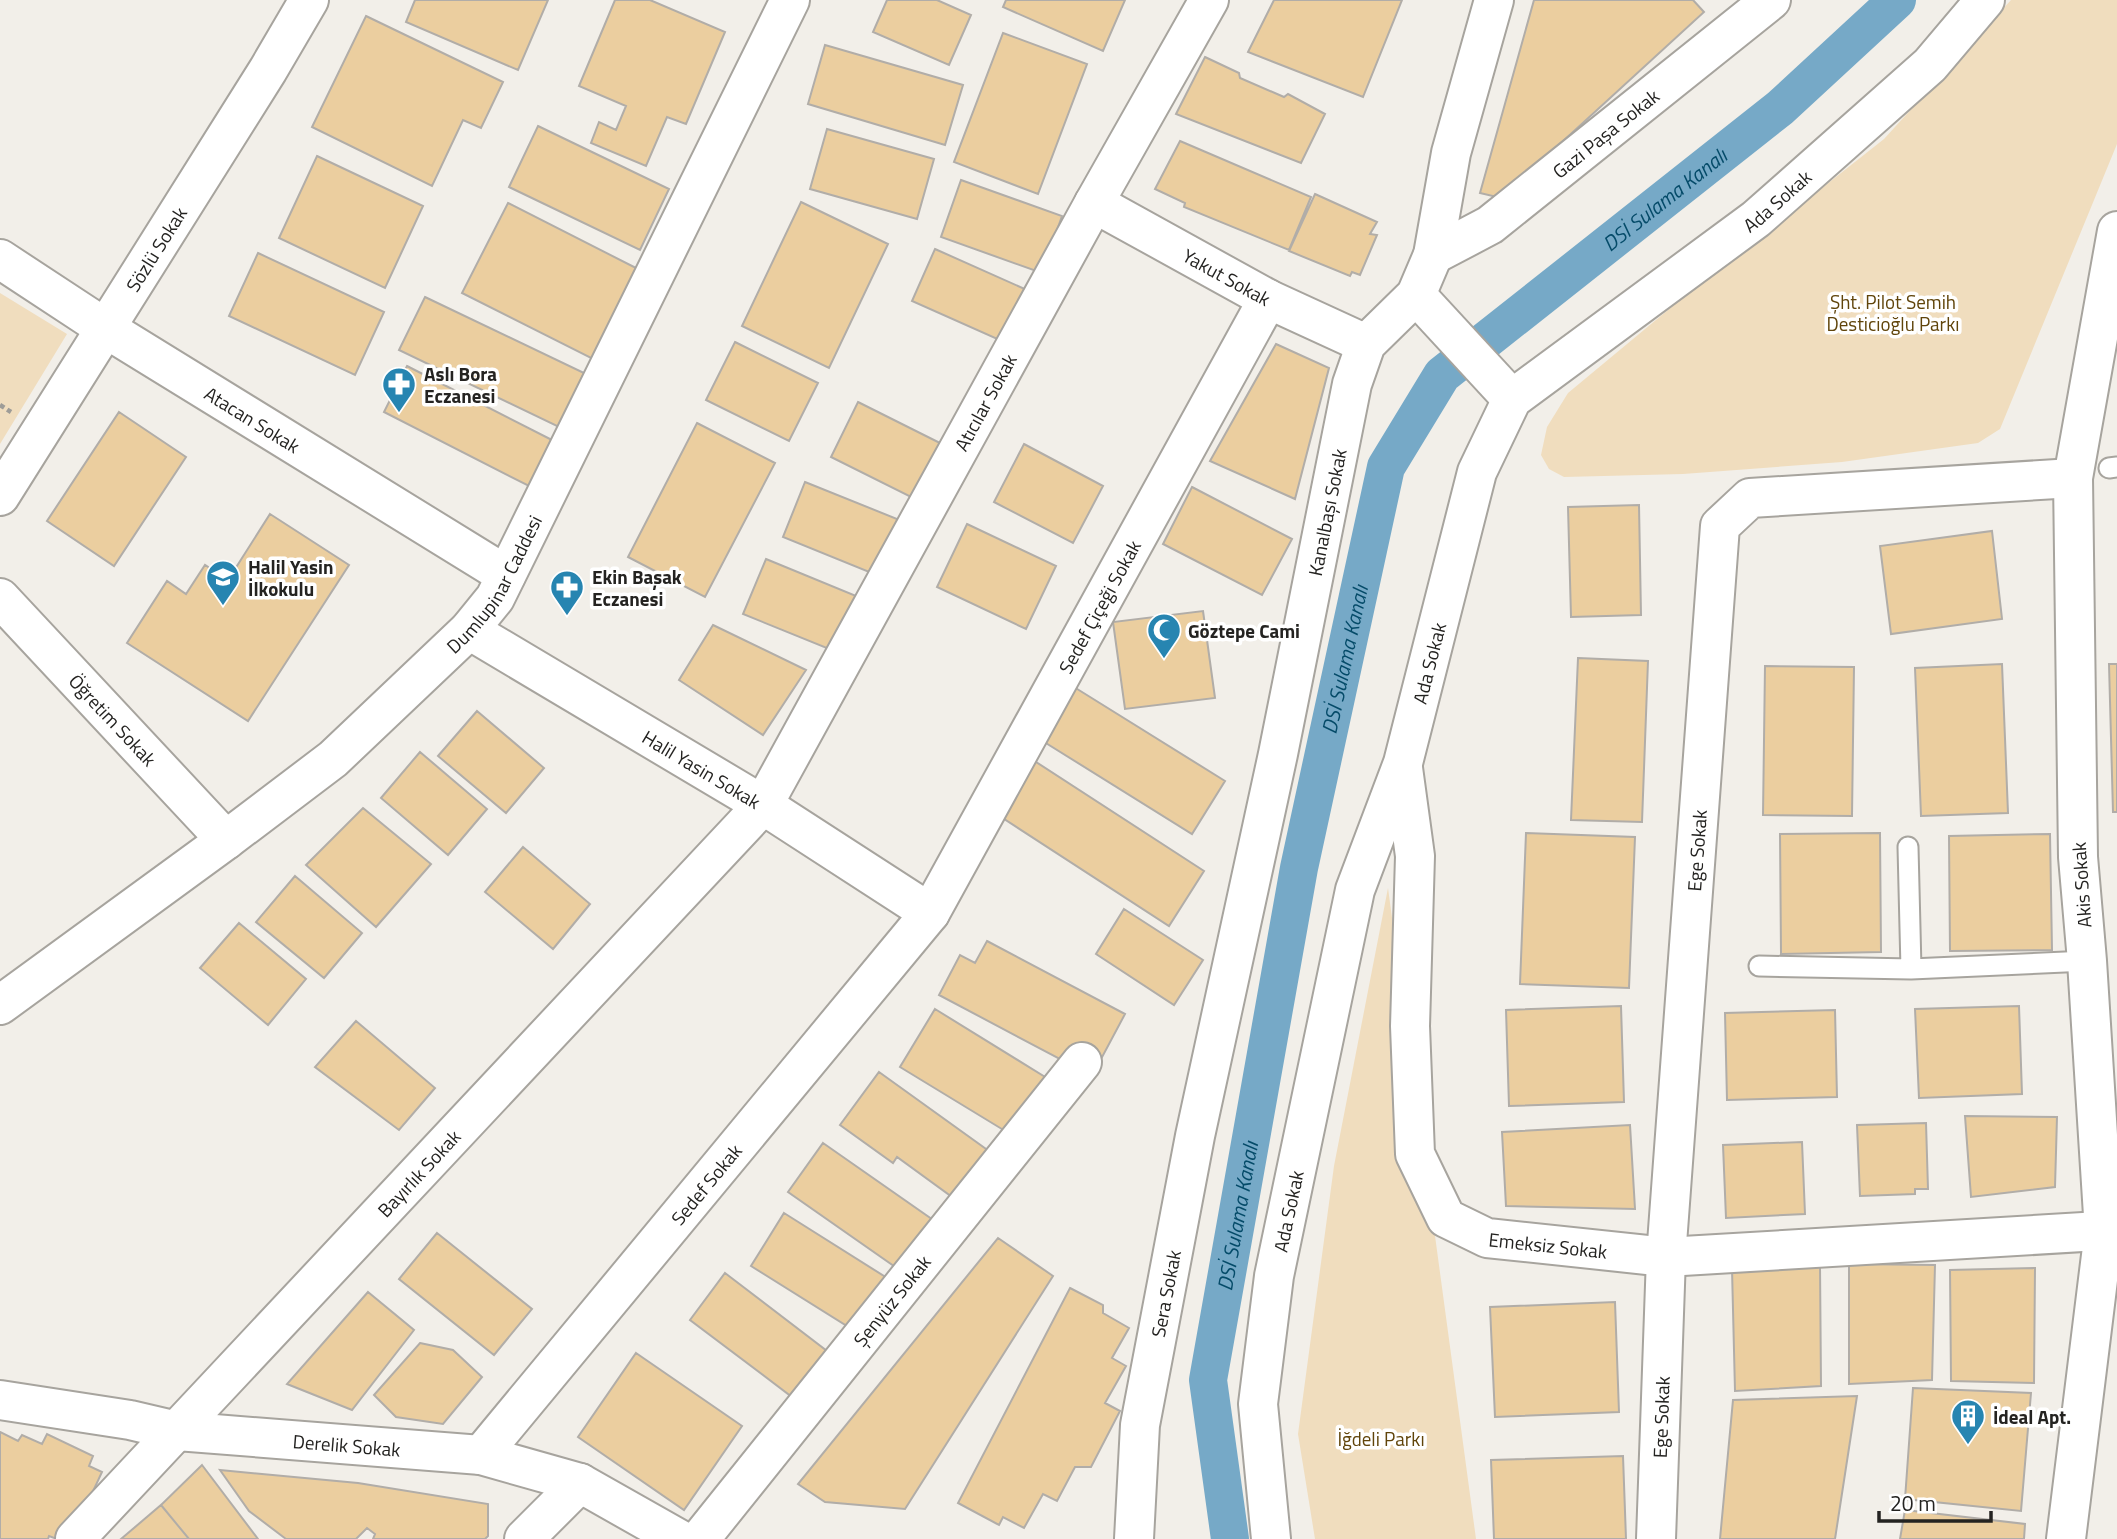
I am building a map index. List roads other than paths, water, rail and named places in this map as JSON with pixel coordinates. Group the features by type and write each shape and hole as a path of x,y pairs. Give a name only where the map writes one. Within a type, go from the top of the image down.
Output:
{"street":[{"name":"Sözlü Sokak","path":"0,496 268,71 309,0"},
{"name":"Dumlupinar Caddesi","path":"0,1005 333,759 469,630 495,598 790,0"},
{"name":"Atıcılar Sokak","path":"763,805 1094,203 1209,0"},
{"name":"Kanalbaşı Sokak","path":"1213,1049 1275,767 1352,384 1366,344 1422,301 1451,153 1494,0"},
{"name":"Gazi Paşa Sokak","path":"1433,254 1490,225 1771,0"},
{"name":"Ada Sokak","path":"1272,1539 1258,1404 1274,1276 1355,890 1403,764 1477,472 1503,389 1756,219 1930,65 1985,0"},
{"name":"Yakut Sokak","path":"1094,203 1268,299 1366,344"},
{"name":"Akis Sokak","path":"2066,1539 2111,1231 2078,857 2073,478 2117,232"},
{"name":"Atacan Sokak","path":"0,259 105,328 506,575"},
{"name":"Sedef Çiçeği Sokak","path":"930,913 1268,299"},
{"path":"1422,301 1503,389"},
{"name":"Ege Sokak","path":"1656,1539 1666,1257 1720,526 1751,498 2073,478"},
{"name":"Öğretim Sokak","path":"0,598 226,840"},
{"name":"Halil Yasin Sokak","path":"469,630 763,805 930,913"},
{"name":"Emeksiz Sokak","path":"1403,764 1415,856 1410,1026 1415,1154 1446,1218 1487,1238 1666,1257 2111,1231"},
{"name":"Bayırlık Sokak","path":"75,1539 763,805"},
{"name":"Sedef Sokak","path":"481,1455 930,913"},
{"name":"Sera Sokak","path":"1134,1539 1140,1425 1213,1049"},
{"name":"Şenyüz Sokak","path":"701,1539 1082,1062"},
{"name":"Derelik Sokak","path":"0,1400 130,1420 177,1431 481,1455 580,1483 679,1539"},
{"path":"524,1539 580,1483"}],"lane":[{"path":"1908,847 1911,969"},
{"path":"1759,966 1911,969 2087,961"}],"waterway":[{"name":"DSİ Sulama Kanalı","path":"1230,1539 1208,1380 1299,868 1386,467 1442,375 1780,108 1897,0"}],"place":[{"name":"Aslı Bora Eczanesi","path":"399,414"},
{"name":"Halil Yasin İlkokulu","path":"223,607"},
{"name":"Ekin Başak Eczanesi","path":"567,617"},
{"name":"Göztepe Cami","path":"1164,660"},
{"name":"İdeal Apt.","path":"1968,1446"}],"park label":[{"name":"Şht. Pilot Semih Desticioğlu Parkı","path":"1893,312"},
{"name":"İğdeli Parkı","path":"1381,1438"}]}
